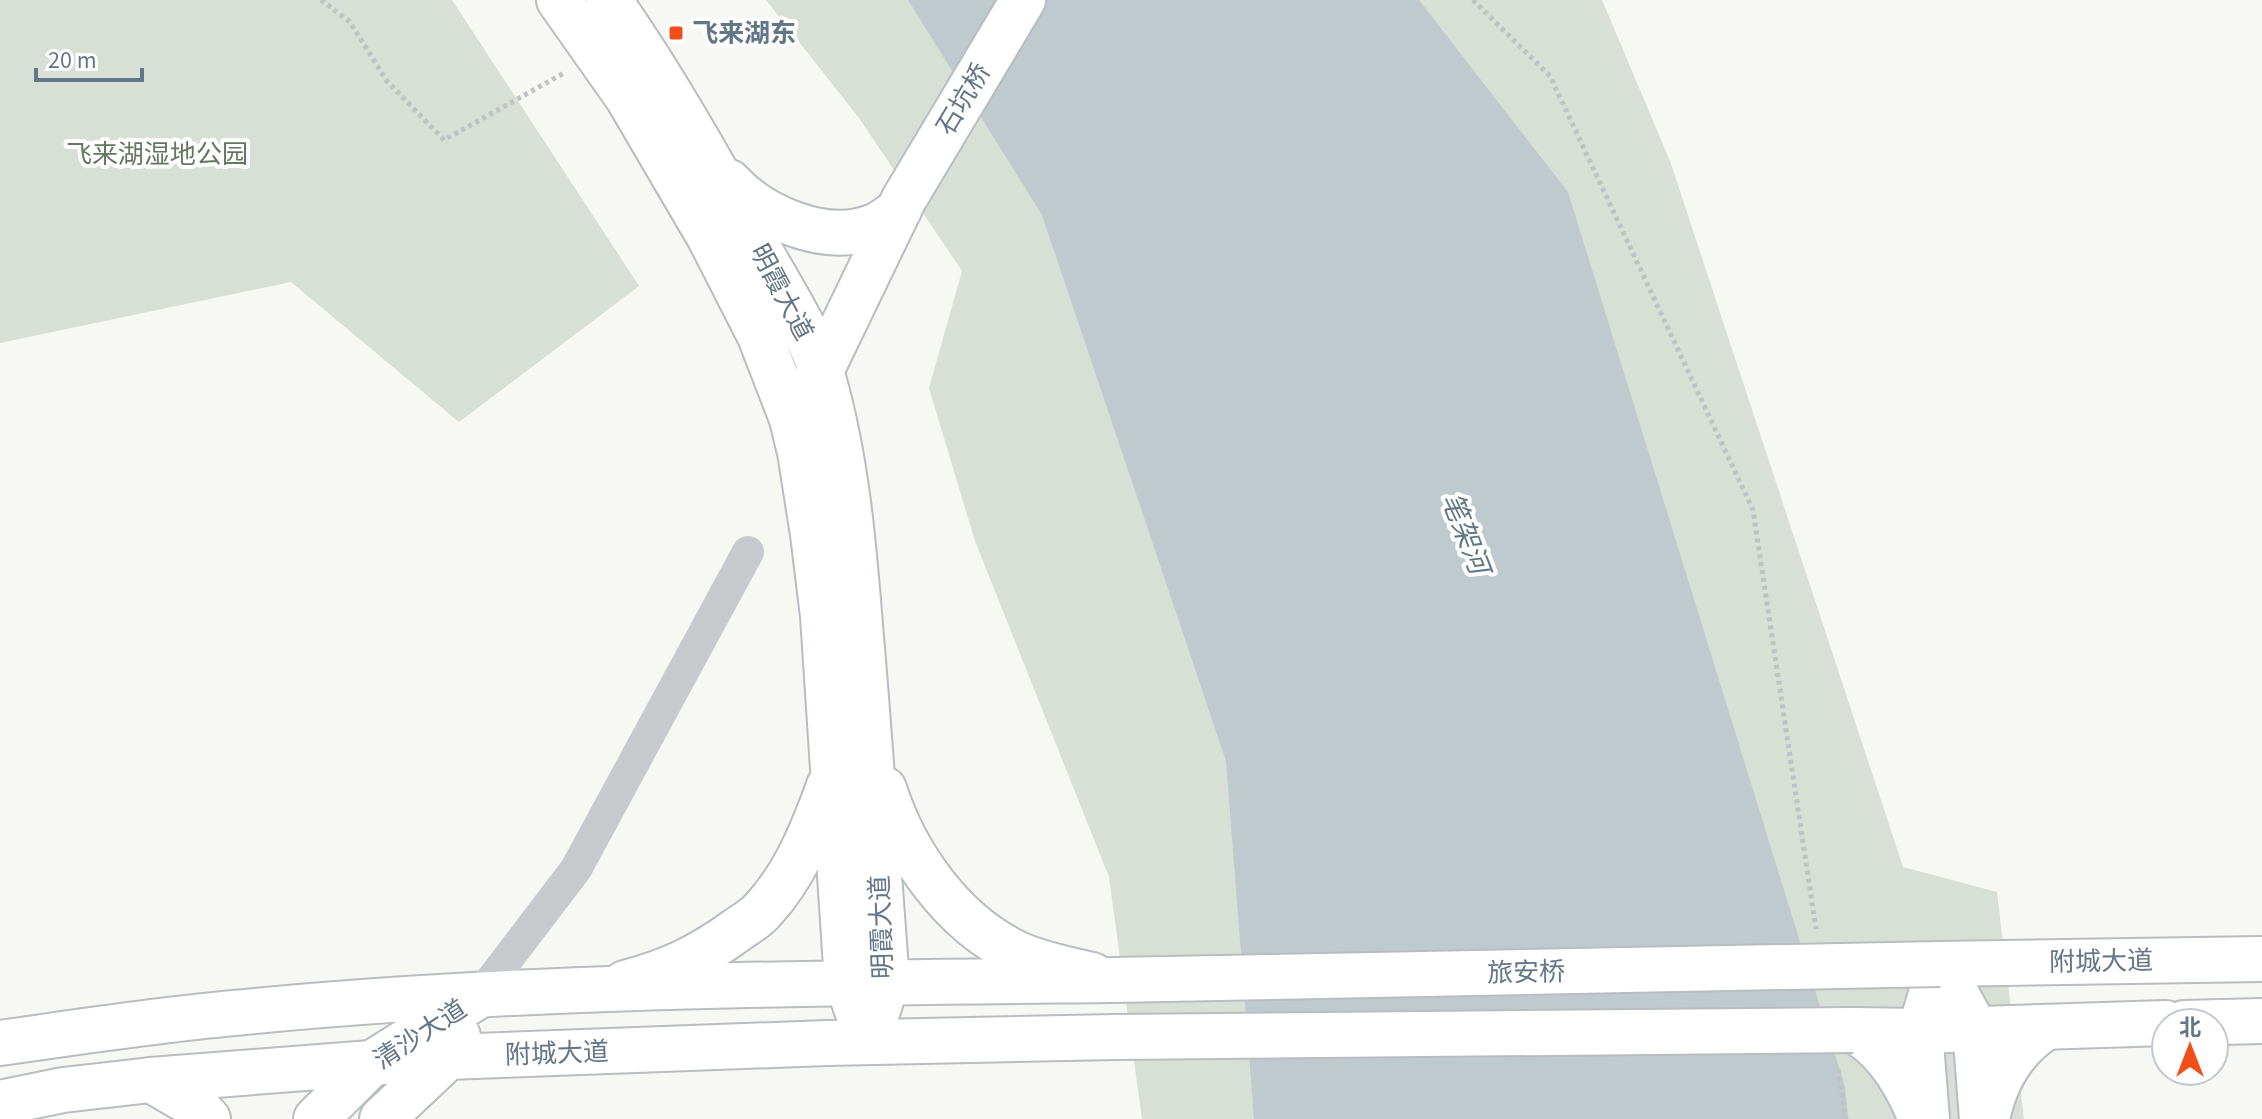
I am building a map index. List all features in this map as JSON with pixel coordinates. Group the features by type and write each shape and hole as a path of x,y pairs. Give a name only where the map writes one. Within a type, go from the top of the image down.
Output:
{"main road":[{"name":"明霞大道","path":"559,0 628,98 710,238 760,336 792,419 813,534 823,616 832,776 867,982"},
{"name":"明霞大道","path":"609,0 666,85 798,319 821,371 834,421 852,533 870,741 868,1041"},
{"name":"石坑桥","path":"792,419 821,371 901,205 1023,0"},
{"path":"712,164 752,204 793,224 813,229 853,232 872,227 884,221 901,205"},
{"path":"870,741 886,794 913,853 943,895 963,916 989,938 1017,953 1059,968 1113,980"},
{"path":"605,988 685,964 760,913 795,865 814,826 832,776"},
{"name":"附城大道","path":"1940,964 2262,959"},
{"path":"1940,964 1975,1028 1985,1119"},
{"path":"1927,1119 1920,1031 1940,964"},
{"name":"旅安桥","path":"1113,980 1940,964"},
{"path":"0,1043 235,1012 480,995 605,988 1113,980"},
{"name":"清沙大道","path":"382,1119 448,1057 480,995"},
{"name":"清沙大道","path":"316,1119 372,1063 480,995"},
{"path":"2230,1022 2262,1021"},
{"path":"1845,1044 1920,1031 2150,1024"},
{"path":"1985,1119 2000,1077 2008,1065 2032,1036 2047,1027"},
{"name":"附城大道","path":"0,1103 63,1090 151,1080 448,1057 868,1041 1116,1037 1845,1044"},
{"path":"1845,1044 1873,1043 1891,1064 1921,1119"},
{"path":"151,1080 196,1106 208,1119"}],"street":[{"path":"480,995 576,869 748,552"}],"path":[{"path":"321,0 350,22 386,80 444,140 569,70"},
{"path":"1473,0 1550,76 1753,510 1818,938"},
{"path":"1845,1044 1846,1119"}],"green space":[{"name":"飞来湖湿地公园","path":"0,0 452,0 639,286 459,422 291,282 0,343"},
{"path":"766,0 1602,0 1670,161 1903,867 1997,892 2024,1119 1142,1119 1109,877 975,541 929,388 962,271 859,118"}],"water":[{"name":"笔架河","path":"908,0 1419,0 1568,192 1845,1087 1848,1119 1254,1119 1226,761 1042,215"}],"place":[{"name":"飞来湖东","path":"676,33"}]}
